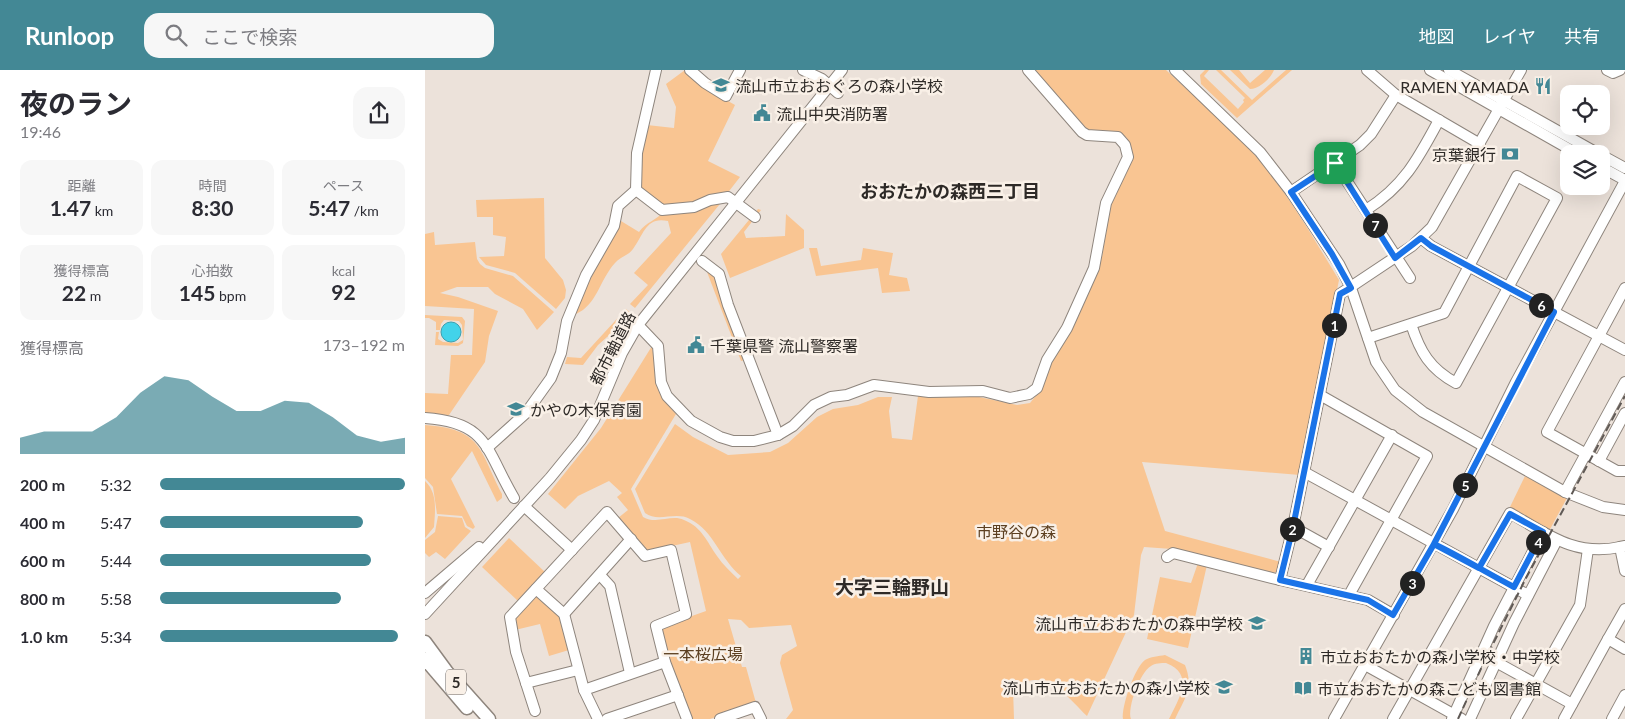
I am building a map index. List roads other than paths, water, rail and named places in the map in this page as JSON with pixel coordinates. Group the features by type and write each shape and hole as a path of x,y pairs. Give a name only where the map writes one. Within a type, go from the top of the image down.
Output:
{"main road":[{"name":"5","path":"425,642 447,672 489,719"},
{"name":"5","path":"425,659 478,719"}],"street":[{"path":"487,448 526,413 551,378 561,353 567,321 586,275 613,226 619,206 636,190 637,153 656,70"},
{"path":"690,70 705,83 726,96 740,70"},
{"path":"803,70 830,85 838,93"},
{"name":"都市軸道路","path":"425,614 524,506 589,429 623,353 638,325 735,201 842,70"},
{"path":"638,325 658,346 663,389 691,421 720,437 733,441 754,441 778,435 793,426 814,405 831,397 874,385 929,392 983,391 1009,398 1020,398 1037,388 1047,360 1067,328 1094,268 1106,203 1128,157 1125,146 1117,137 1087,135 1082,132 1028,70"},
{"path":"1175,70 1260,152 1291,192 1332,254 1351,288 1376,362 1395,390 1414,406 1565,492 1603,507 1625,510"},
{"path":"1367,70 1397,96 1480,144"},
{"path":"1430,70 1582,145"},
{"path":"1449,70 1564,145"},
{"path":"1280,580 1293,527 1340,294 1395,258 1432,227 1521,70"},
{"path":"1607,70 1613,73 1620,70"},
{"path":"1291,192 1349,154 1371,134 1397,96"},
{"path":"1366,210 1392,192 1403,181 1439,120"},
{"path":"1610,160 1625,168"},
{"path":"1335,163 1395,258 1410,278"},
{"path":"1335,719 1434,544 1483,446 1625,180 1610,172"},
{"path":"1368,338 1443,313 1517,176 1557,198 1456,383 1439,374 1419,348 1411,324"},
{"path":"636,190 662,210 694,207 719,197 728,197 755,217"},
{"path":"1421,238 1431,246 1625,350"},
{"path":"702,261 719,274 728,305 778,435"},
{"path":"1625,288 1547,432 1617,471 1625,471"},
{"path":"1565,492 1625,382"},
{"path":"1320,395 1427,456 1349,595"},
{"path":"1599,461 1625,414"},
{"path":"425,418 448,420 464,425 475,432 487,448 514,498"},
{"path":"1307,585 1392,435"},
{"path":"1304,472 1528,595"},
{"path":"524,506 572,550"},
{"path":"535,711 516,652 509,616 607,512 645,556 671,550 686,614 656,626 665,662 687,719"},
{"path":"1393,719 1510,514 1571,547 1604,551 1622,547 1625,571"},
{"path":"1293,527 1329,546"},
{"path":"425,593 444,575 501,530"},
{"path":"1365,665 1456,718 1514,587 1543,532"},
{"path":"563,614 631,539"},
{"path":"1470,719 1528,595 1557,540"},
{"path":"1516,719 1580,604 1588,549"},
{"path":"1167,557 1173,553 1349,595 1368,600 1393,615"},
{"path":"600,575 610,586 630,673"},
{"path":"535,589 563,614 584,690 598,719"},
{"path":"1564,719 1625,608"},
{"path":"1608,639 1625,649"},
{"path":"584,690 665,662"},
{"path":"1496,662 1572,704"},
{"path":"526,683 578,670"},
{"path":"607,719 678,695"},
{"path":"1612,719 1625,695"},
{"path":"720,719 755,707 761,719"}],"water":[{"path":"447,322 455,322 461,328 461,336 455,342 447,342 441,336 441,328"}],"railway":[{"path":"1458,719 1526,578 1625,396"}],"place":[{"name":"流山市立おおぐろの森小学校","path":"721,85"},
{"name":"RAMEN YAMADA","path":"1543,86"},
{"name":"流山中央消防署","path":"762,113"},
{"name":"京葉銀行","path":"1510,154"},
{"name":"千葉県警 流山警察署","path":"696,345"},
{"name":"かやの木保育園","path":"516,409"},
{"name":"流山市立おおたかの森中学校","path":"1257,623"},
{"name":"市立おおたかの森小学校・中学校","path":"1306,656"},
{"name":"流山市立おおたかの森小学校","path":"1224,687"},
{"name":"市立おおたかの森こども図書館","path":"1303,688"}],"district":[{"name":"おおたかの森西三丁目","path":"950,191"},
{"name":"大字三輪野山","path":"892,586"}],"park label":[{"name":"市野谷の森","path":"1016,531"},
{"name":"一本桜広場","path":"703,653"}]}
